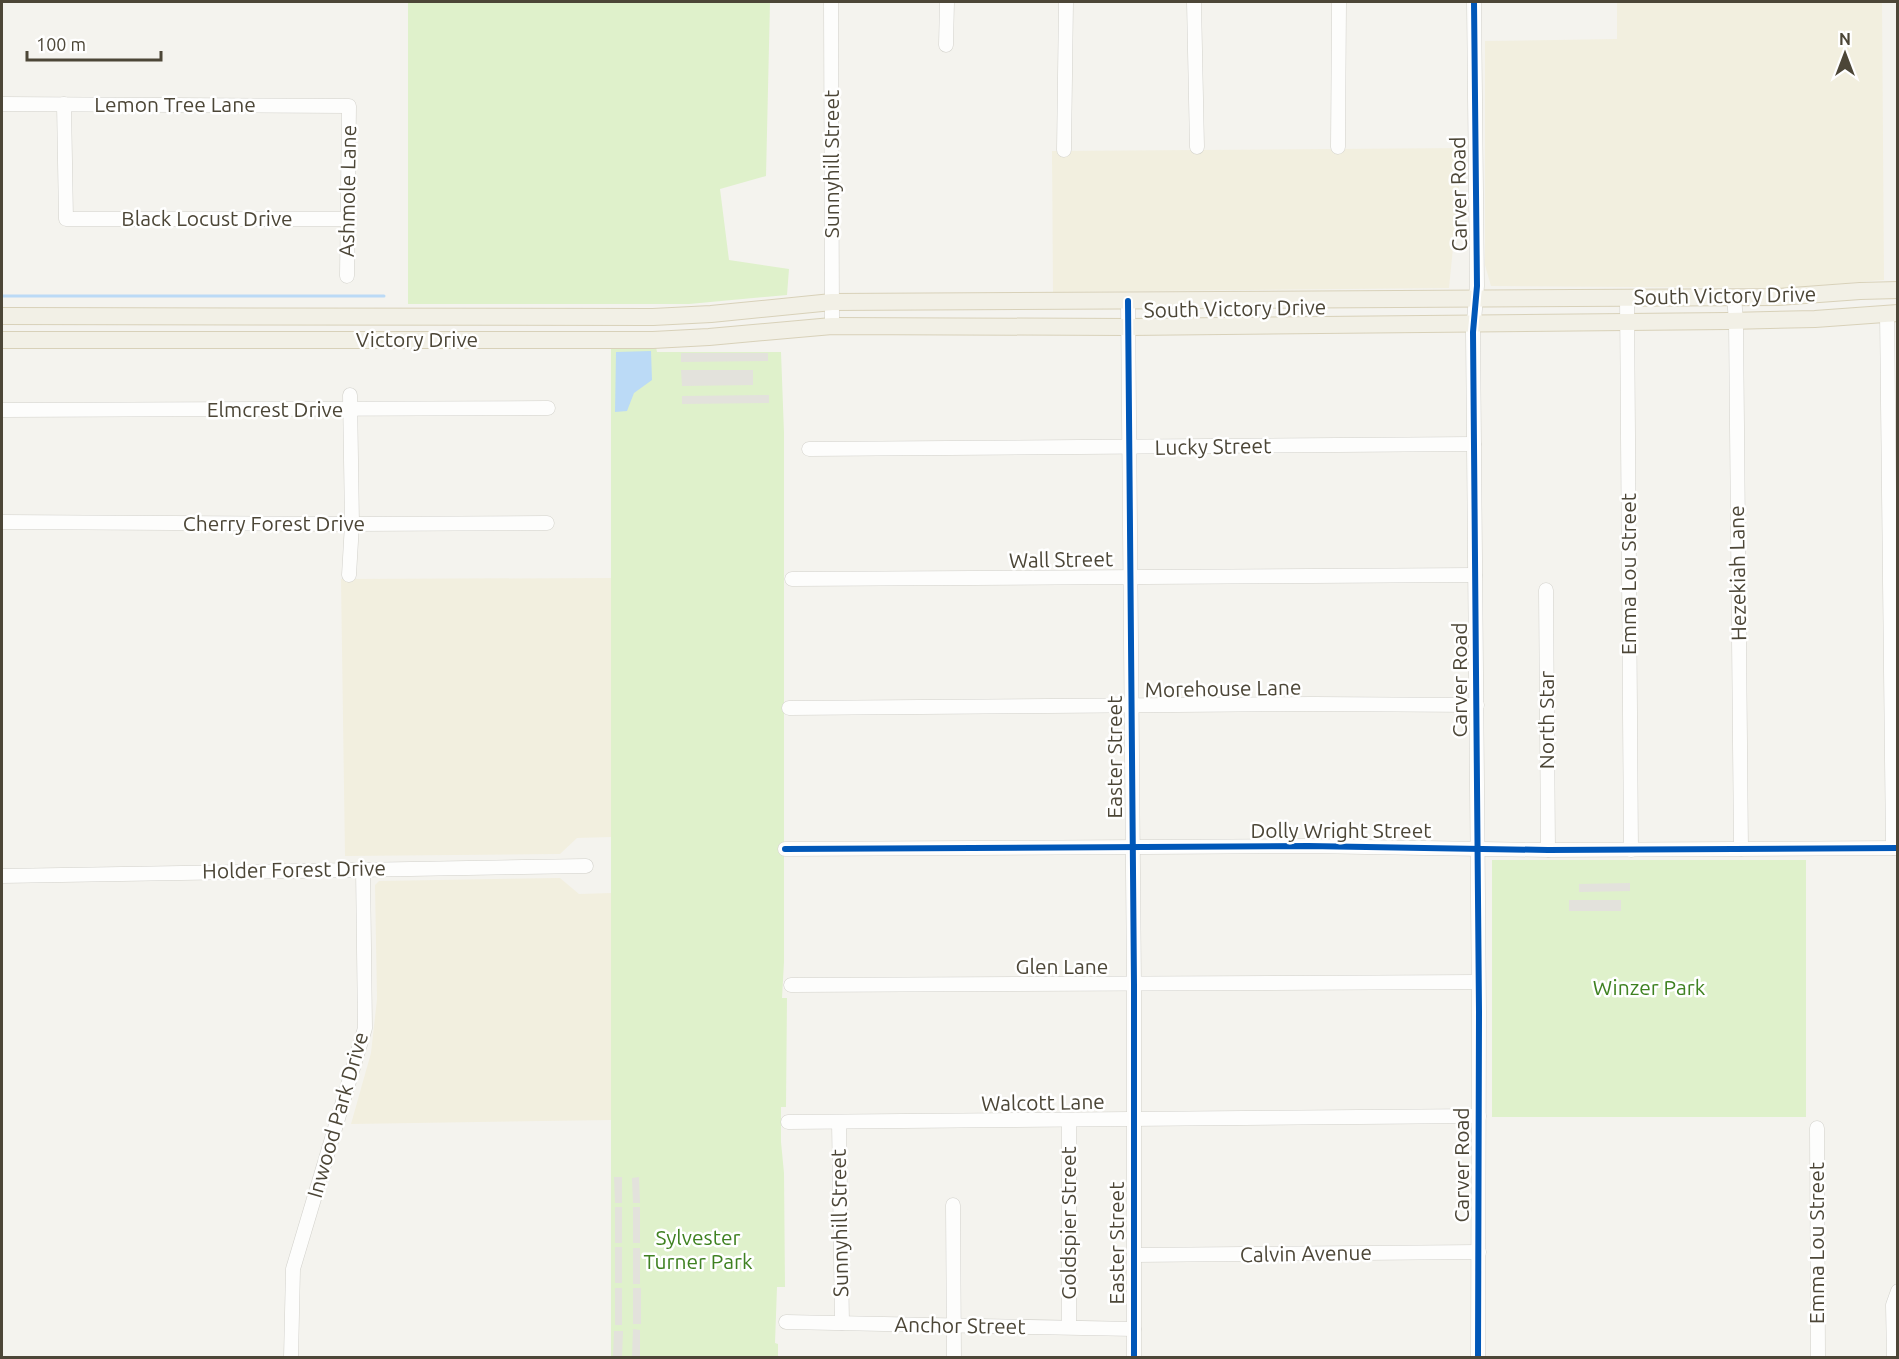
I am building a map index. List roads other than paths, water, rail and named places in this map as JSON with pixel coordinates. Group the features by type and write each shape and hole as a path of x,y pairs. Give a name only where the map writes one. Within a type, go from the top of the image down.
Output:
{"main road":[{"name":"South Victory Drive","path":"832,302 1778,297 1898,290"},
{"path":"1297,300 1297,325"},
{"name":"Victory Drive","path":"2,316 594,318 688,315 832,302"},
{"name":"South Victory Drive","path":"832,326 1128,327 1736,321 1815,319 1892,313"},
{"path":"107,317 108,341"},
{"path":"351,318 351,340"},
{"path":"594,318 594,340"},
{"name":"Victory Drive","path":"2,340 653,340 709,338 832,326"}],"street":[{"name":"Sunnyhill Street","path":"831,2 832,326"},
{"path":"946,45 947,2"},
{"path":"1064,150 1066,2"},
{"path":"1194,2 1197,147"},
{"path":"1338,147 1339,2"},
{"name":"Carver Road","path":"1474,2 1476,298 1473,323 1479,1116 1478,1358"},
{"name":"Lemon Tree Lane","path":"2,104 349,106"},
{"name":"Black Locust Drive","path":"64,104 66,219 348,219"},
{"name":"Ashmole Lane","path":"347,276 349,106"},
{"name":"Hezekiah Lane","path":"1734,297 1741,849"},
{"name":"Emma Lou Street","path":"1628,298 1631,850"},
{"name":"Easter Street","path":"1128,301 1134,984 1134,1358"},
{"path":"1892,313 1895,848"},
{"path":"349,575 352,524 350,395"},
{"name":"Elmcrest Drive","path":"2,410 548,408"},
{"name":"Lucky Street","path":"808,449 1474,444"},
{"name":"Cherry Forest Drive","path":"2,522 547,523"},
{"name":"Wall Street","path":"792,579 1475,575"},
{"name":"North Star","path":"1546,590 1548,850"},
{"name":"Morehouse Lane","path":"789,708 1477,705"},
{"name":"Dolly Wright Street","path":"785,849 1308,846 1548,850 1895,848"},
{"name":"Holder Forest Drive","path":"2,876 586,866"},
{"name":"Inwood Park Drive","path":"291,1358 293,1269 365,1028 363,869"},
{"name":"Glen Lane","path":"791,985 1478,982"},
{"name":"Walcott Lane","path":"788,1122 1479,1116"},
{"name":"Goldspier Street","path":"1069,1119 1069,1328"},
{"name":"Sunnyhill Street","path":"839,1122 842,1323"},
{"name":"Emma Lou Street","path":"1817,1128 1818,1358"},
{"path":"952,1204 954,1358"},
{"name":"Calvin Avenue","path":"1134,1255 1479,1252"},
{"path":"1894,1358 1893,1305 1898,1291"},
{"name":"Anchor Street","path":"786,1322 1134,1329"}],"water":[{"path":"651,351 652,380 634,393 627,411 615,412 616,352"}],"waterway":[{"path":"2,296 384,296"}],"park label":[{"name":"Winzer Park","path":"1649,988"},
{"name":"Sylvester Turner Park","path":"698,1250"}]}
